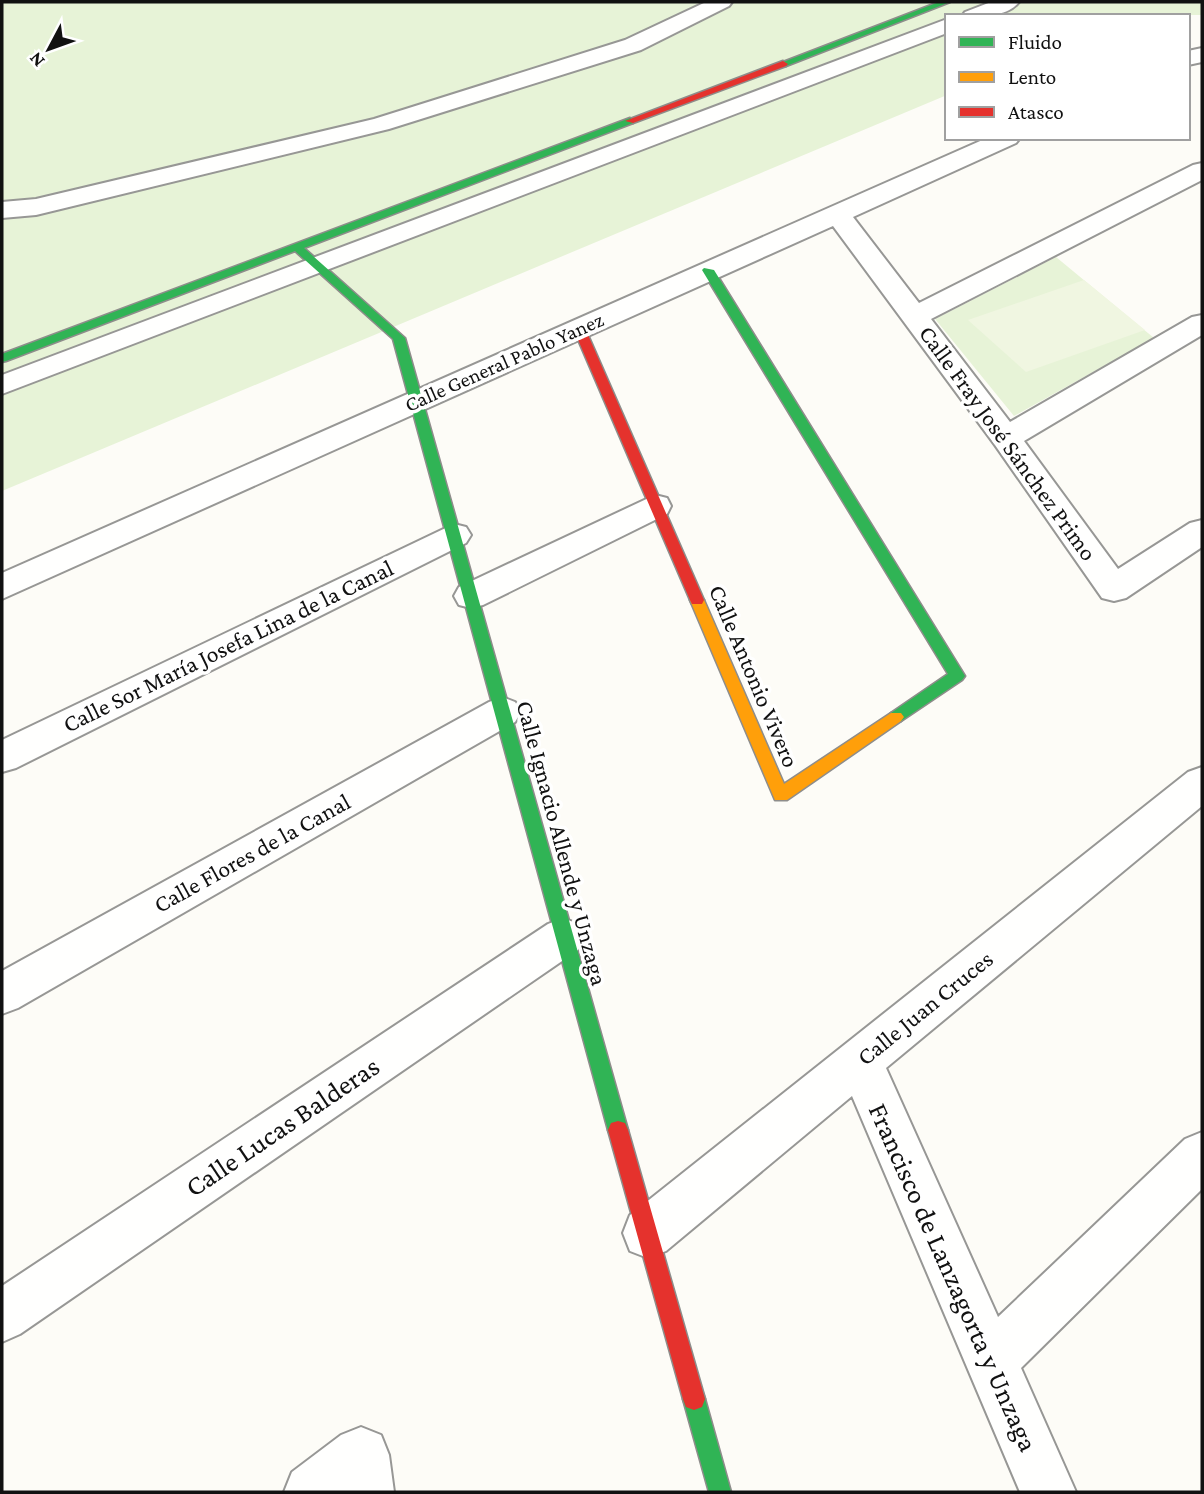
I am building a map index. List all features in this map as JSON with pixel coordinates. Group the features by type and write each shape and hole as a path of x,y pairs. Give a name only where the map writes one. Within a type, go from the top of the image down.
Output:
{"street":[{"path":"2,210 36,207 381,124 633,45 722,2"},
{"path":"2,358 946,2"},
{"path":"977,14 1009,2"},
{"path":"2,385 945,26"},
{"name":"Calle General Pablo Yanez","path":"2,587 1004,140"},
{"path":"915,316 1202,170"},
{"name":"Calle Fray José Sánchez Primo","path":"838,214 1006,438 1114,589 1202,531"},
{"name":"Calle Ignacio Allende y Unzaga","path":"295,246 400,338 563,937 720,1492"},
{"name":"Calle Antonio Vivero","path":"579,328 781,795 957,676 708,270"},
{"path":"1006,438 1202,323"},
{"path":"471,596 655,506"},
{"name":"Calle Sor María Josefa Lina de la Canal","path":"2,757 454,535"},
{"name":"Calle Flores de la Canal","path":"2,995 502,712"},
{"name":"Calle Juan Cruces","path":"648,1233 1202,783"},
{"name":"Calle Lucas Balderas","path":"2,1316 563,937"},
{"name":"Francisco de Lanzagorta y Unzaga","path":"860,1061 1048,1492"},
{"path":"990,1362 1202,1156"},
{"path":"312,1492 361,1455 366,1492"}],"green space":[{"path":"2,2 1202,2 1202,15 945,14 945,96 2,491"},
{"path":"1056,257 1154,338 1014,416 935,319"},
{"path":"1084,280 1145,330 1026,372 968,320"}],"traffic: fast":[{"path":"783,64 946,2"},
{"path":"2,358 630,121"},
{"path":"295,246 399,338 618,1130"},
{"path":"708,270 957,676 896,717"},
{"path":"694,1399 720,1492"}],"traffic: slow":[{"path":"697,600 781,795 896,717"}],"traffic: jam":[{"path":"630,121 783,64"},
{"path":"579,328 697,600"},
{"path":"618,1130 694,1399"}]}
